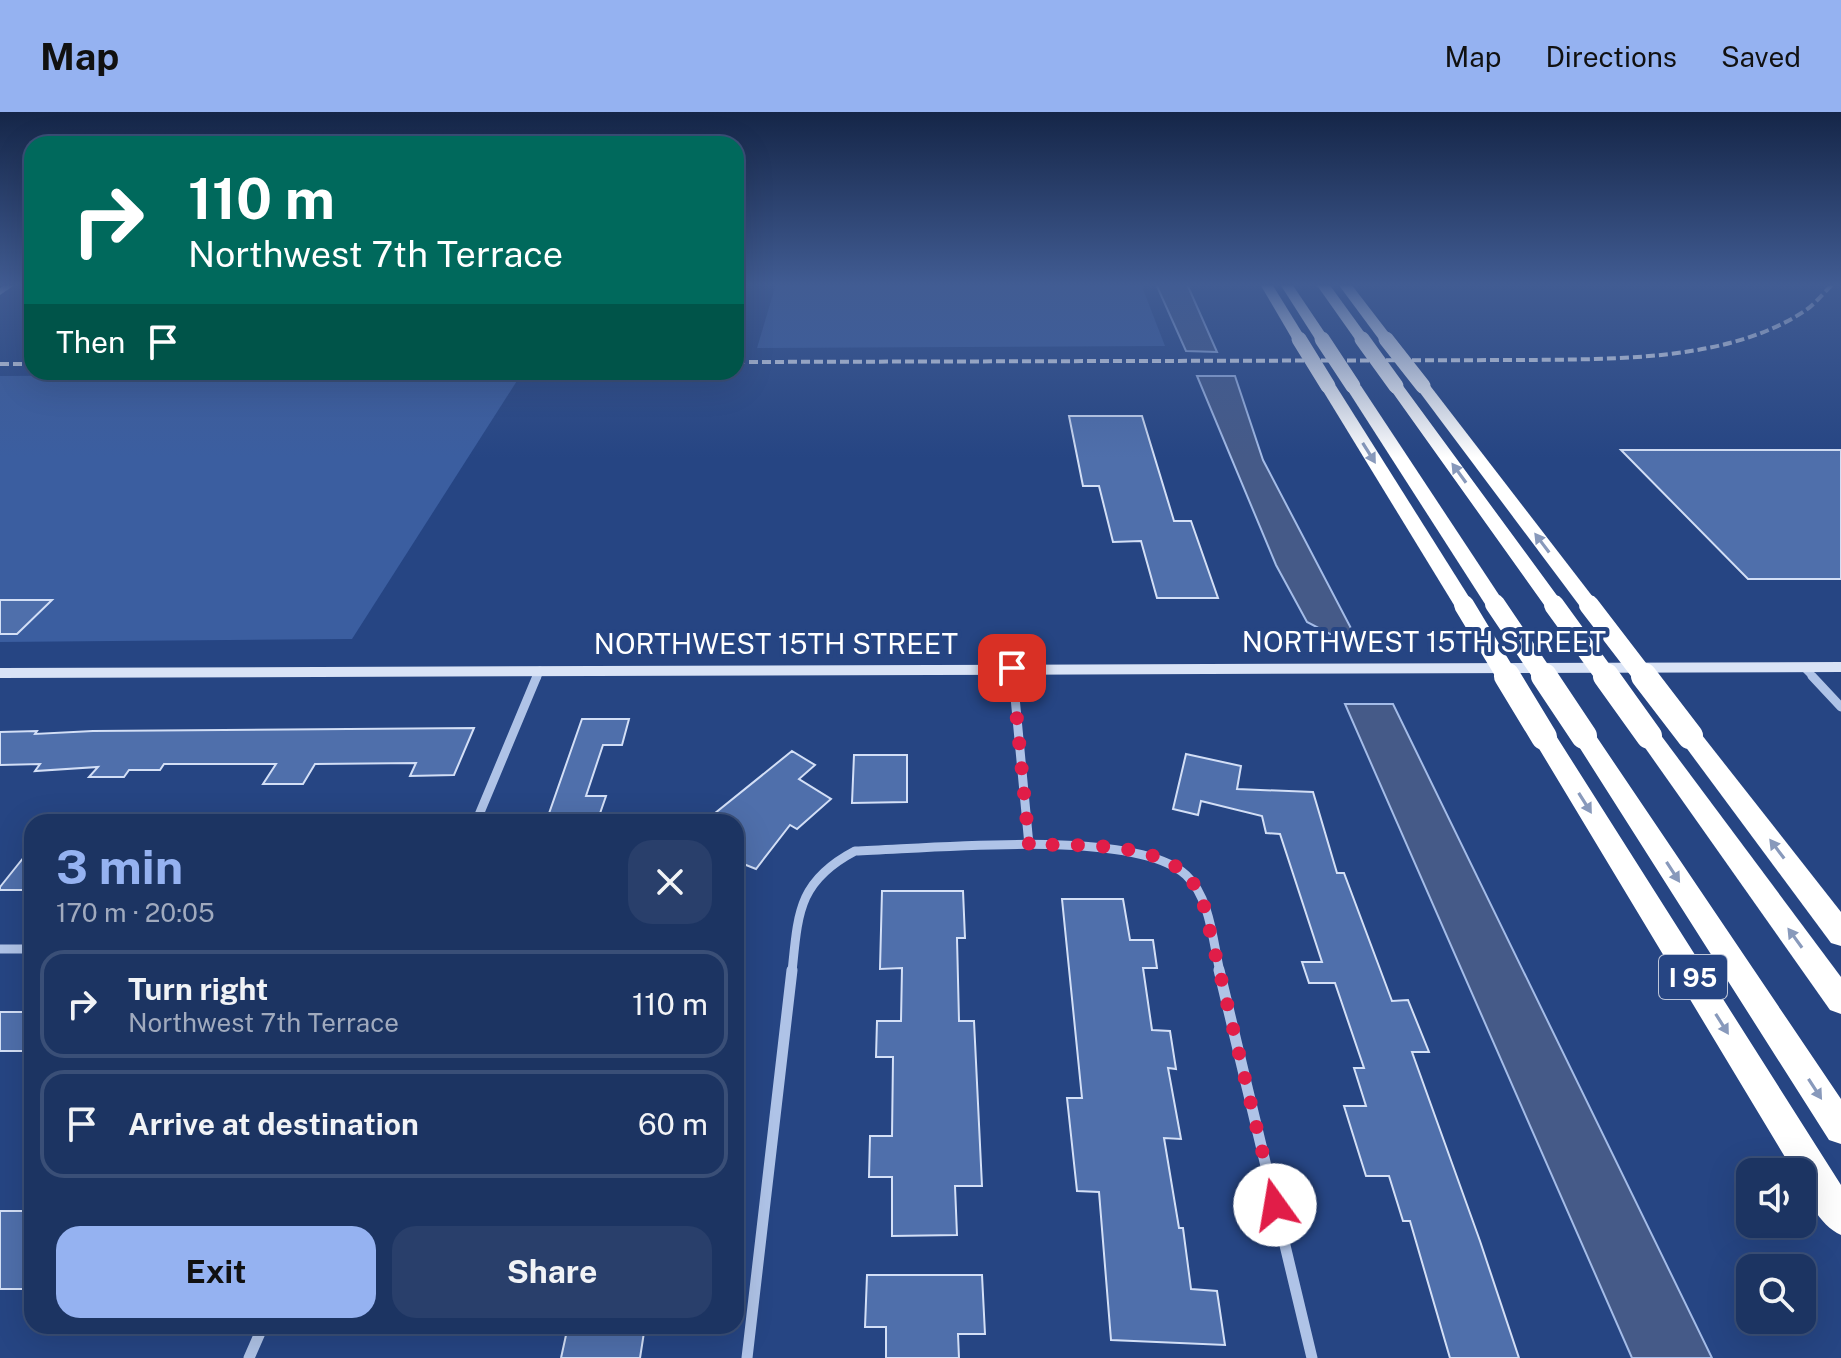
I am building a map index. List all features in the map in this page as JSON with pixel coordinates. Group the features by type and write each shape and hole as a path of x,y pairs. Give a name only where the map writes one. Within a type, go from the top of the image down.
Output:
{"highway":[{"name":"I 95","path":"1301,342 1841,1217"},
{"path":"1324,342 1841,1128"},
{"path":"1364,342 1841,1001"},
{"path":"1388,342 1841,934"}],"street":[{"path":"1803,667 1841,707"},
{"name":"NORTHWEST 15TH STREET","path":"0,673 1841,667"},
{"path":"1012,668 1029,845"},
{"path":"479,814 540,670"},
{"path":"747,1358 797,926 808,887 829,864 855,851 1029,845 1129,850 1161,859 1187,875 1202,898 1312,1358"},
{"path":"0,949 24,949"},
{"path":"249,1358 260,1334"}],"shaded area":[{"path":"759,342 1164,342 1165,346 757,348"},
{"path":"1182,342 1213,342 1217,352 1186,351"},
{"path":"0,376 24,376 24,380 518,380 352,639 0,642"},
{"path":"1197,376 1235,376 1263,460 1354,634 1330,634 1307,622 1276,565"},
{"path":"1345,704 1393,704 1712,1358 1632,1358"}],"building":[{"path":"1069,416 1142,416 1174,521 1191,521 1218,598 1157,598 1141,541 1113,542 1099,486 1083,486"},
{"path":"1621,450 1841,450 1841,579 1748,579"},
{"path":"0,600 52,600 17,634 0,634"},
{"path":"582,719 629,719 622,745 603,745 586,796 606,796 600,814 549,814"},
{"path":"474,728 454,775 410,776 416,763 315,764 303,784 263,784 276,764 164,764 160,770 129,770 124,777 89,777 98,767 35,771 40,764 0,765 0,732"},
{"path":"792,751 815,765 799,779 831,799 797,829 790,825 756,869 744,864 744,814 714,814"},
{"path":"1186,754 1241,766 1237,789 1313,792 1337,873 1344,873 1392,1001 1408,1000 1429,1052 1412,1052 1519,1358 1450,1358 1410,1221 1403,1221 1389,1176 1366,1176 1344,1106 1366,1106 1354,1068 1364,1068 1335,983 1309,983 1302,962 1322,962 1280,834 1266,833 1262,816 1201,801 1198,815 1173,809"},
{"path":"854,755 907,755 907,802 852,803"},
{"path":"24,857 24,890 0,890"},
{"path":"882,891 963,891 965,938 957,938 959,1021 974,1021 982,1186 955,1186 957,1235 892,1236 892,1177 869,1177 870,1136 892,1136 893,1057 876,1057 877,1021 901,1021 902,968 880,969"},
{"path":"1062,899 1123,899 1130,940 1153,940 1157,968 1143,968 1152,1030 1170,1031 1176,1069 1168,1068 1181,1139 1164,1138 1179,1228 1183,1228 1191,1289 1217,1291 1225,1345 1111,1340 1099,1192 1077,1191 1067,1098 1082,1098"},
{"path":"0,1012 24,1012 24,1051 0,1051"},
{"path":"0,1211 24,1211 24,1289 0,1289"},
{"path":"867,1275 982,1275 985,1334 958,1334 959,1358 886,1358 886,1327 865,1327"},
{"path":"566,1334 644,1334 640,1358 561,1358"}],"railway":[{"path":"744,362 1598,359 1672,354 1731,342"},
{"path":"0,364 24,364"}],"route":[{"path":"1012,668 1029,845 1083,845 1129,850 1161,859 1187,875 1202,898 1275,1205"}]}
